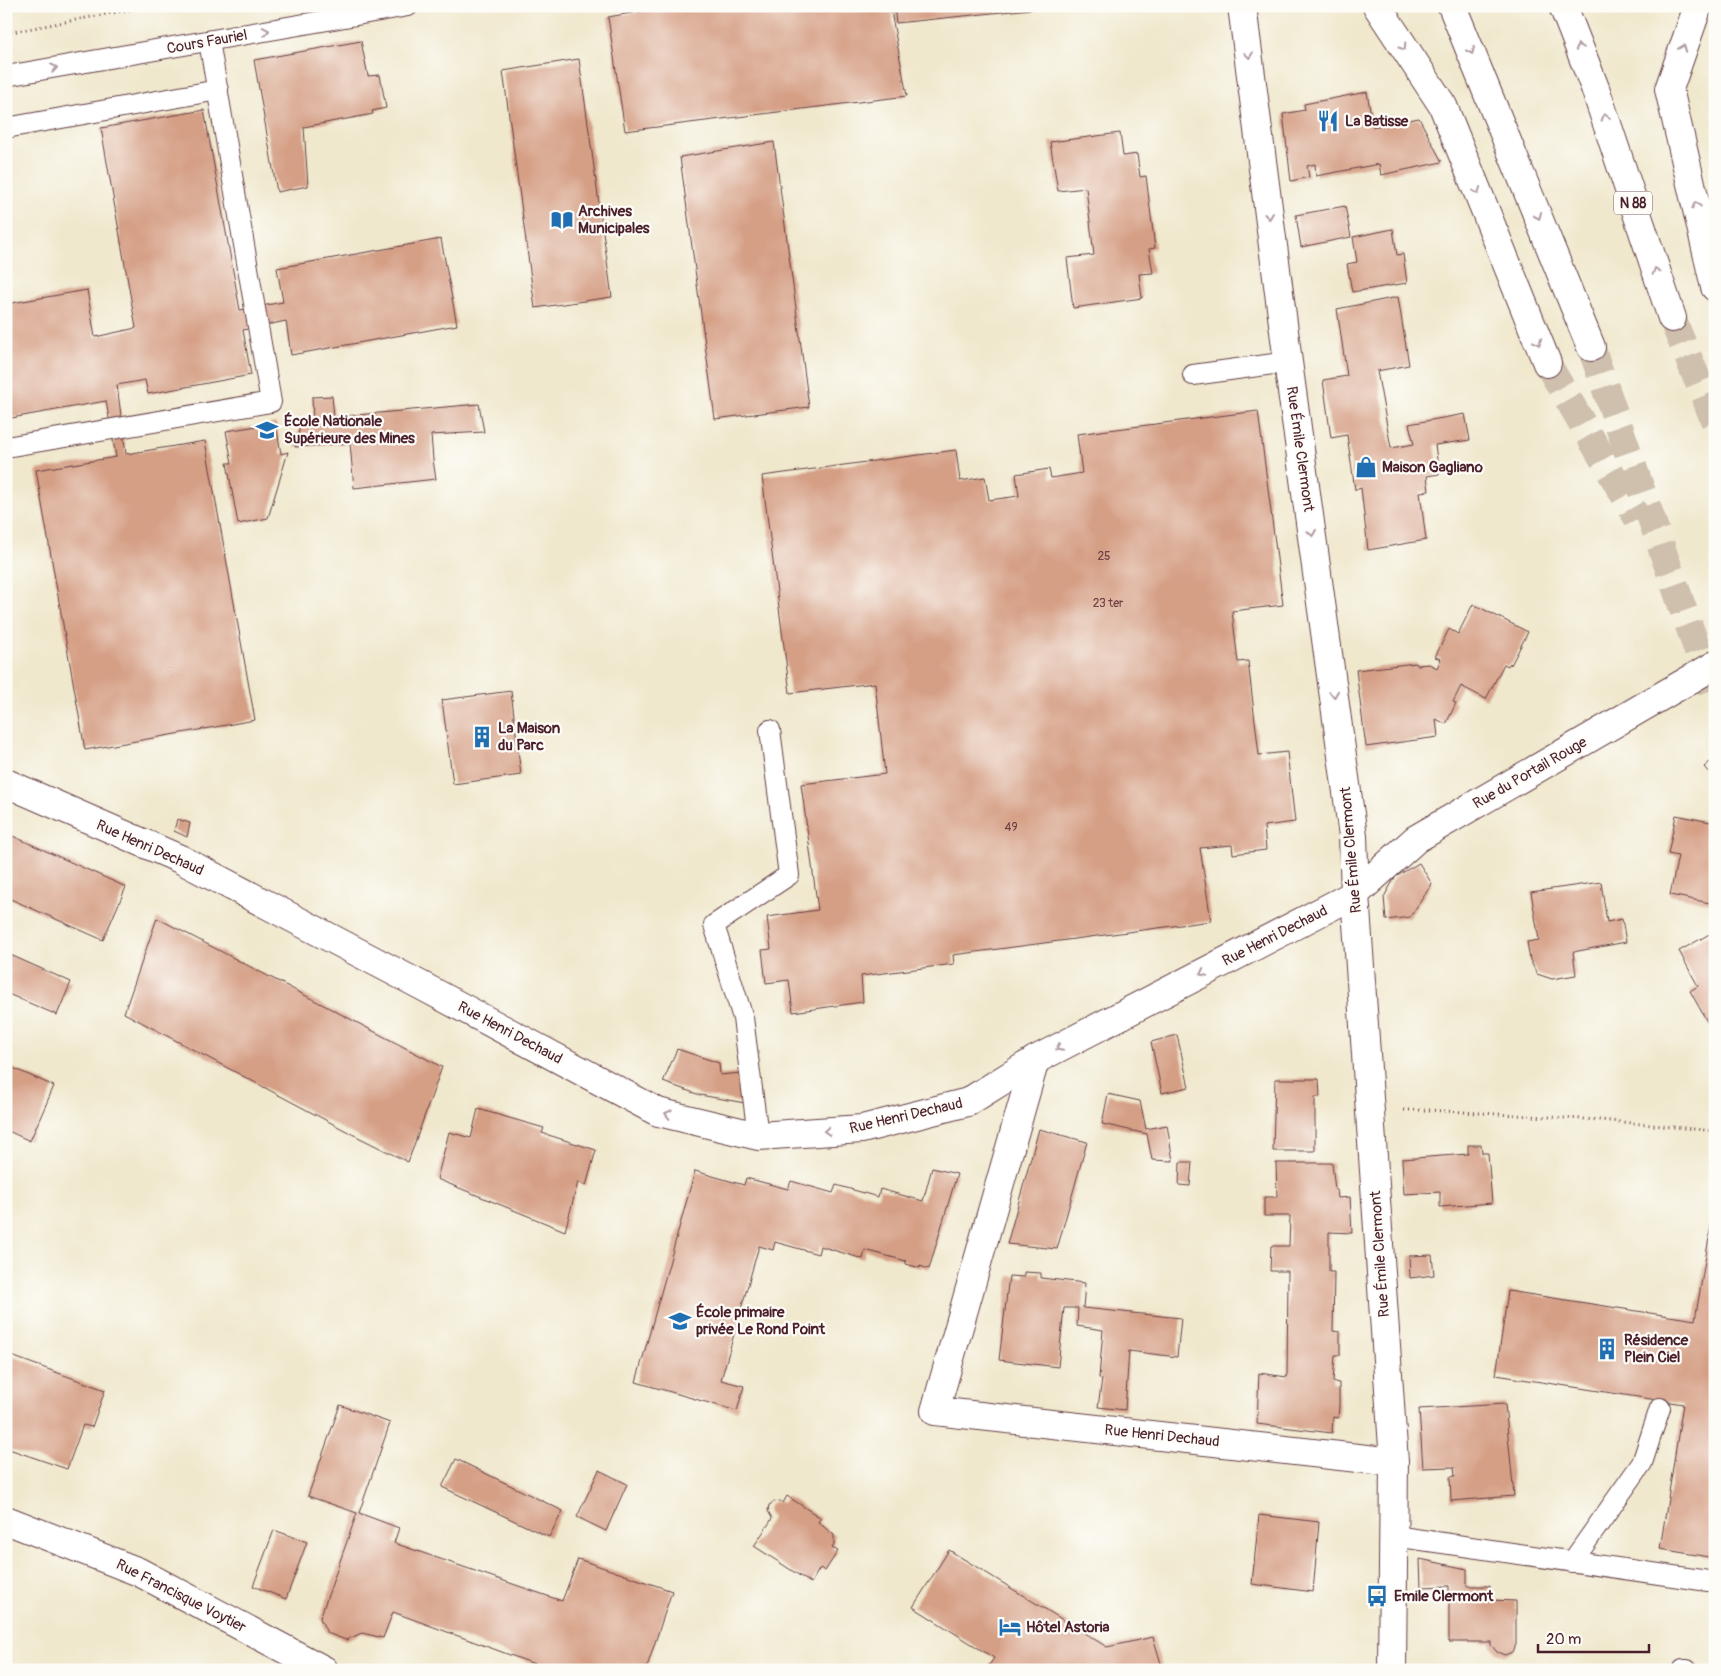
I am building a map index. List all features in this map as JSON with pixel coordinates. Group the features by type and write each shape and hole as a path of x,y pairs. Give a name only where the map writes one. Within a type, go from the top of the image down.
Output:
{"main road":[{"name":"Rue Émile Clermont","path":"1242,6 1288,362 1353,836 1369,1111 1394,1462 1392,1670"},
{"path":"1377,6 1443,106 1547,362"},
{"path":"1452,6 1591,347"},
{"name":"N 88","path":"1563,6 1595,88 1672,318"},
{"path":"1698,6 1669,89 1715,287"},
{"name":"Rue du Portail Rouge","path":"1355,894 1416,839 1715,665"},
{"name":"Rue Henri Dechaud","path":"6,783 180,860 416,982 658,1112 758,1136 862,1129 968,1102 1035,1060 1355,894"},
{"name":"Rue Henri Dechaud","path":"1035,1060 935,1410 1394,1462"},
{"name":"Rue Francisque Voytier","path":"6,1520 139,1572 324,1670"}],"lane":[{"name":"Cours Fauriel","path":"6,76 408,6"},
{"path":"6,447 271,402 209,41"},
{"path":"6,128 218,90"},
{"path":"1193,375 1288,362"},
{"path":"758,1136 743,1018 714,925 789,875 770,730"},
{"path":"1572,1562 1642,1463 1660,1408"},
{"path":"1394,1536 1708,1581"},
{"path":"1682,1670 1687,1670"}],"path":[{"path":"6,33 150,6"},
{"path":"1369,1111 1428,1110 1600,1120 1715,1131"}],"building":[{"path":"673,6 890,6 907,96 625,131 608,17"},
{"path":"894,6 1041,6 1041,8 896,23"},
{"path":"361,41 368,76 380,75 386,108 372,111 373,114 304,127 308,186 277,192 254,60"},
{"name":"Archives Municipales","path":"579,59 612,297 535,308 503,71"},
{"path":"1367,92 1373,127 1419,118 1442,162 1381,175 1379,164 1316,176 1315,164 1307,166 1309,177 1291,181 1283,114 1305,110 1304,104"},
{"path":"204,110 240,310 283,302 277,268 441,239 457,325 291,355 286,321 243,330 251,375 148,394 145,380 117,385 126,454 205,441 255,720 85,750 36,470 116,457 106,401 6,419 6,304 87,290 95,337 136,328 101,128"},
{"path":"1120,133 1123,156 1137,154 1140,177 1146,176 1155,248 1149,249 1153,273 1139,274 1142,298 1073,308 1067,258 1094,255 1086,188 1058,191 1050,142"},
{"path":"774,142 809,407 715,419 680,157"},
{"path":"1345,206 1351,237 1301,247 1296,215"},
{"path":"1393,229 1397,255 1403,254 1407,283 1352,292 1347,264 1357,262 1353,237"},
{"path":"1398,297 1409,365 1377,371 1391,448 1414,444 1409,424 1465,414 1470,440 1435,445 1439,474 1427,476 1429,491 1420,492 1426,540 1368,550 1361,488 1355,490 1347,435 1331,438 1323,380 1347,376 1337,309"},
{"path":"332,396 334,417 479,404 484,432 431,435 436,479 354,488 350,443 295,447 301,422 313,421 312,397"},
{"path":"1258,411 1283,605 1232,611 1238,662 1248,661 1259,755 1287,752 1295,822 1264,826 1266,850 1233,854 1232,845 1200,848 1211,921 953,955 954,964 861,976 863,1002 793,1012 789,980 766,983 762,950 771,949 767,917 818,910 801,784 885,774 875,683 790,693 762,476 956,450 960,481 985,477 989,500 1019,496 1016,474 1049,469 1051,478 1082,473 1077,434"},
{"path":"276,423 281,454 288,452 268,518 238,524 227,463 232,463 226,431"},
{"path":"1473,604 1528,632 1511,665 1510,663 1508,666 1504,664 1486,699 1461,686 1453,702 1456,703 1446,724 1436,719 1438,737 1366,747 1356,670 1416,663 1417,665 1429,664 1437,668 1441,659 1435,657 1449,629 1458,634"},
{"name":"La Maison du Parc","path":"511,691 521,775 453,784 442,700"},
{"path":"1715,758 1715,780 1704,767"},
{"path":"1676,815 1715,823 1715,904 1670,895 1678,856 1668,854"},
{"path":"177,819 190,823 187,837 174,831"},
{"path":"6,833 126,887 103,940 6,897"},
{"path":"1419,863 1432,884 1410,917 1386,920 1384,897 1395,877"},
{"path":"1601,882 1607,922 1622,919 1626,942 1573,952 1576,975 1552,979 1537,974 1530,960 1527,942 1539,940 1531,892"},
{"path":"157,918 442,1067 408,1162 124,1013"},
{"path":"1715,931 1715,1022 1709,1025 1690,991 1698,986 1679,951"},
{"path":"6,953 71,982 57,1015 6,993"},
{"path":"1177,1035 1189,1087 1162,1093 1151,1042"},
{"path":"677,1049 719,1063 720,1075 741,1073 745,1103 700,1095 663,1082"},
{"path":"6,1065 54,1086 30,1141 6,1130"},
{"path":"1275,1079 1319,1079 1320,1097 1315,1097 1315,1151 1273,1151"},
{"path":"1108,1094 1140,1101 1146,1129 1167,1125 1173,1161 1152,1160 1147,1134 1102,1124"},
{"path":"478,1109 544,1128 542,1133 596,1150 586,1186 578,1182 565,1231 437,1179 449,1132 471,1138"},
{"path":"1039,1129 1087,1142 1057,1249 1007,1244"},
{"path":"1468,1145 1481,1145 1482,1153 1488,1153 1492,1203 1440,1207 1440,1192 1404,1194 1402,1159 1468,1154"},
{"path":"1180,1162 1192,1162 1190,1186 1179,1185"},
{"path":"1276,1163 1332,1163 1335,1190 1337,1190 1338,1198 1350,1197 1352,1233 1329,1232 1329,1272 1334,1272 1333,1331 1340,1332 1340,1355 1335,1355 1333,1382 1339,1383 1338,1418 1333,1417 1332,1433 1257,1424 1259,1373 1287,1377 1288,1271 1270,1271 1271,1246 1289,1246 1290,1216 1264,1216 1264,1197 1277,1197"},
{"name":"École primaire privée Le Rond Point","path":"932,1168 957,1174 929,1269 906,1264 906,1261 865,1250 863,1259 820,1246 818,1254 775,1242 773,1250 759,1246 721,1380 744,1386 737,1411 636,1382 695,1171 744,1185 746,1178 788,1189 791,1181 833,1193 836,1185 878,1197 880,1189 923,1201"},
{"name":"Résidence Plein Ciel","path":"1714,1208 1715,1558 1660,1549 1683,1404 1496,1375 1508,1291 1695,1320"},
{"path":"1432,1255 1434,1275 1410,1278 1409,1256"},
{"path":"1024,1272 1041,1273 1041,1278 1085,1283 1083,1308 1181,1318 1177,1357 1129,1351 1125,1410 1098,1407 1102,1379 1099,1378 1103,1330 1077,1326 1078,1308 1064,1308 1058,1367 999,1360 1009,1276 1024,1277"},
{"path":"6,1354 105,1390 92,1427 83,1425 67,1469 6,1448"},
{"path":"1505,1404 1514,1496 1451,1501 1450,1477 1455,1476 1454,1467 1423,1468 1419,1409"},
{"path":"340,1405 390,1423 359,1513 399,1528 394,1543 562,1601 578,1559 672,1591 646,1670 539,1670 540,1666 393,1612 383,1638 362,1633 346,1640 327,1633 320,1618 357,1513 308,1496"},
{"path":"456,1459 563,1511 549,1537 442,1487"},
{"path":"599,1470 627,1484 606,1531 577,1517"},
{"path":"787,1496 821,1518 818,1522 834,1535 834,1545 832,1548 838,1551 825,1571 820,1568 811,1583 754,1546 772,1518 768,1511 769,1505 780,1501 783,1503"},
{"path":"1259,1515 1319,1522 1313,1592 1252,1584"},
{"path":"274,1530 307,1542 286,1599 253,1586"},
{"name":"Hôtel Astoria","path":"949,1550 1107,1647 1153,1637 1163,1670 993,1670 988,1667 994,1658 913,1607"},
{"path":"1420,1559 1467,1569 1467,1586 1490,1586 1490,1600 1516,1601 1516,1645 1512,1652 1505,1655 1497,1652 1491,1645 1491,1642 1449,1642 1449,1586 1421,1587"}],"tunnel":[{"path":"1672,318 1715,422"},
{"path":"1591,347 1715,700"},
{"path":"1547,363 1638,519"}],"place":[{"name":"La Batisse","path":"1328,121"},
{"name":"Archives Municipales","path":"562,220"},
{"name":"École Nationale Supérieure des Mines","path":"267,430"},
{"name":"Maison Gagliano","path":"1366,467"},
{"name":"La Maison du Parc","path":"482,737"},
{"name":"École primaire privée Le Rond Point","path":"680,1321"},
{"name":"Résidence Plein Ciel","path":"1607,1349"},
{"name":"Emile Clermont","path":"1377,1596"},
{"name":"Hôtel Astoria","path":"1010,1627"}]}
